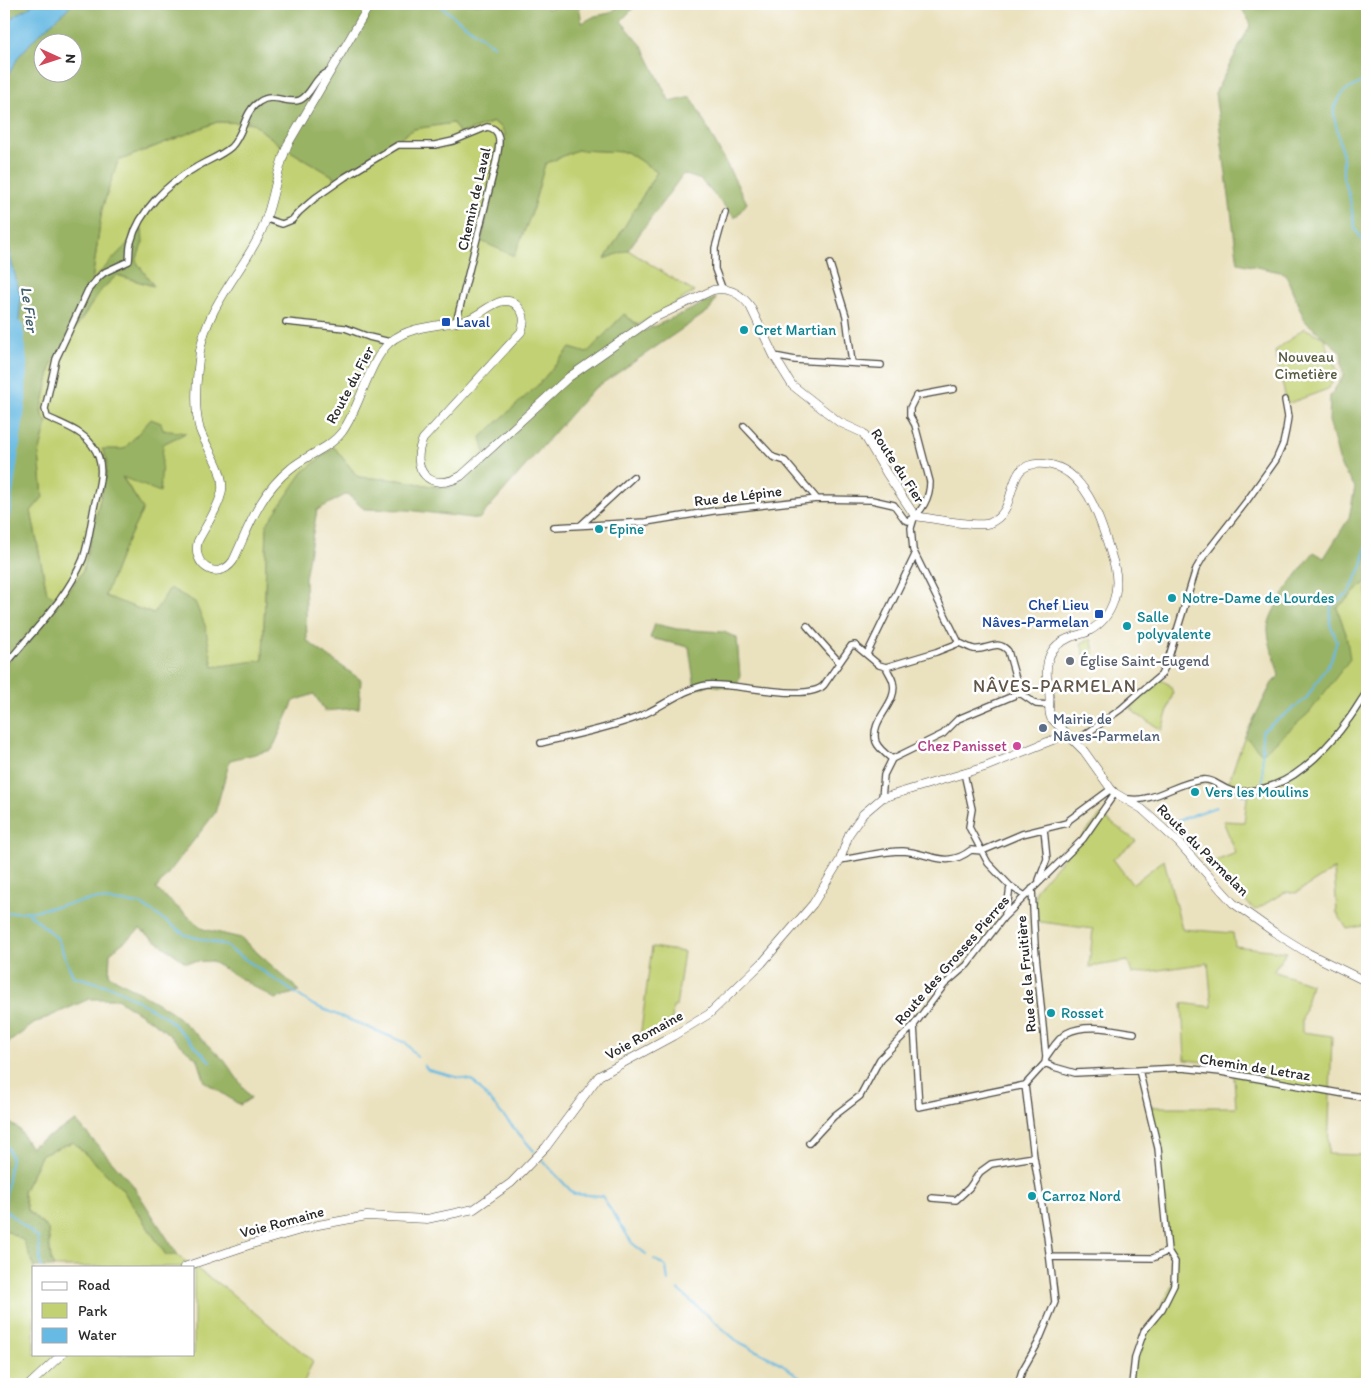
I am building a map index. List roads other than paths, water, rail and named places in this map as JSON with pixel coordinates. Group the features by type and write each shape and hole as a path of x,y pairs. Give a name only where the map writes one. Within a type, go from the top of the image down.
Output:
{"main road":[{"name":"Route du Fier","path":"370,4 288,144 280,162 266,219 260,235 212,314 204,334 200,351 197,415 200,428 219,470 222,492 198,541 196,548 200,562 208,569 216,571 229,567 258,504 290,468 339,436 351,419 377,359 390,342 406,333 471,319 492,305 506,301 517,304 524,318 521,332 423,439 417,454 420,470 426,477 443,483 452,481 460,476 569,377 652,320 713,290 722,288 734,291 744,298 750,306 774,356 792,385 839,422 863,433 915,516 967,524 990,523 1000,516 1008,506 1021,470 1030,465 1052,464 1074,476 1094,506 1114,564 1116,592 1110,610 1100,623 1081,635 1060,642 1050,655 1046,675 1050,697 1049,714 1063,731"},
{"name":"Route du Parmelan","path":"1063,731 1075,742 1113,791 1142,809 1179,843 1234,903 1274,932 1308,953 1367,982"},
{"name":"Voie Romaine","path":"187,1266 252,1244 318,1225 367,1216 426,1219 474,1209 511,1183 546,1147 599,1076 709,1014 762,963 813,904 840,860 849,834 863,814 882,798 985,767 1055,739 1063,731"},
{"path":"30,1384 60,1356"}],"street":[{"path":"4,667 49,614 70,585 84,556 100,482 101,463 98,453 85,436 47,417 45,413 56,359 88,290 98,277 105,272 129,261 131,240 142,219 158,196 192,170 231,147 249,112 257,103 271,97 300,100 305,97 321,76 332,70"},
{"name":"Chemin de Laval","path":"266,219 282,224 292,220 315,198 345,177 398,145 435,144 453,141 487,127 496,130 499,138 498,149 473,260 456,323"},
{"path":"722,288 715,269 715,248 725,212"},
{"path":"830,264 846,316 852,363"},
{"path":"286,322 345,328 390,342"},
{"path":"774,356 795,360 880,365"},
{"path":"954,389 916,396 910,408 910,416 915,425 930,482 928,500 915,516 911,528 915,555 959,643"},
{"path":"1075,742 1121,709 1161,675 1167,663 1196,569 1276,460 1283,444 1288,417 1285,400"},
{"path":"744,426 773,457 785,462 817,499"},
{"path":"581,525 633,477"},
{"name":"Rue de Lépine","path":"554,527 646,522 713,511 817,499 872,500 894,505 906,520 911,520 915,516"},
{"path":"867,654 915,555"},
{"path":"806,626 838,662"},
{"path":"542,744 638,717 670,700 708,685 785,692 818,690 851,646 855,645 882,667 886,667 959,643 975,649 996,644 1008,651 1020,693 1036,704 1049,704"},
{"path":"886,667 893,682 892,694 877,723 875,735 877,744 892,760"},
{"path":"1124,798 1141,800 1172,788 1204,780 1235,792 1274,785 1292,776 1332,740 1367,692"},
{"path":"882,798 884,775 892,760 943,734 958,719 1020,693"},
{"path":"964,773 972,809 969,827 988,863 1010,886 1026,896"},
{"path":"840,860 901,851 942,859 962,856 971,850 982,851 1010,838 1067,822 1113,791"},
{"name":"Route des Grosses Pierres","path":"809,1143 834,1116 860,1096 880,1059 914,1025 944,985 967,965 1003,918 1082,840 1113,791"},
{"path":"1037,884 1047,860 1044,829"},
{"path":"1003,918 1007,909 1010,886"},
{"name":"Rue de la Fruitière","path":"1032,889 1035,946 1046,1060"},
{"path":"914,1025 920,1107 1025,1085 1046,1060 1059,1040 1066,1033 1074,1030 1109,1028 1134,1033"},
{"path":"1046,1060 1060,1069 1075,1073 1139,1070 1158,1148 1168,1251 1175,1262 1174,1286 1162,1309 1144,1331 1135,1357 1132,1384"},
{"name":"Chemin de Letraz","path":"1139,1070 1182,1068 1221,1072 1367,1098"},
{"path":"1018,1384 1022,1371 1038,1343 1055,1302 1048,1236 1034,1157 1025,1085"},
{"path":"932,1198 956,1200 970,1188 980,1172 991,1164 1034,1157"},
{"path":"1050,1257 1153,1258 1168,1251"}],"water":[{"path":"34,4 73,4 41,32 32,32 32,42 19,56 4,83 4,26 16,15"},
{"path":"4,220 12,264 21,297 18,331 20,362 19,401 10,449 4,508"}],"waterway":[{"path":"440,4 441,7 494,46"},
{"path":"1367,79 1344,92 1334,108 1343,157 1343,178 1349,194 1355,228 1367,249"},
{"name":"Le Fier","path":"4,515 20,401 21,362 17,327"},
{"path":"1263,782 1262,731 1306,699 1331,660 1337,641 1330,624 1331,606 1349,593 1362,566 1367,542"},
{"path":"1242,795 1264,792"},
{"path":"1170,823 1216,807"},
{"path":"4,913 33,911 95,899 141,904 186,935 224,945 313,1005 406,1043 417,1057"},
{"path":"26,911 57,938 73,976 115,988 166,1017 211,1062"},
{"path":"424,1065 428,1070 473,1081 534,1151"},
{"path":"4,1140 11,1156 4,1209 38,1238 41,1266"},
{"path":"542,1160 574,1194 602,1196 632,1243 646,1254"},
{"path":"654,1259 666,1267 668,1281"},
{"path":"678,1290 737,1341 782,1364 809,1384"}],"place":[{"name":"Laval","path":"446,322"},
{"name":"Cret Martian","path":"744,330"},
{"name":"Epine","path":"599,529"},
{"name":"Notre-Dame de Lourdes","path":"1172,598"},
{"name":"Chef Lieu Nâves-Parmelan","path":"1099,614"},
{"name":"Salle polyvalente","path":"1127,626"},
{"name":"Église Saint-Eugend","path":"1070,661"},
{"name":"Mairie de Nâves-Parmelan","path":"1043,728"},
{"name":"Chez Panisset","path":"1017,746"},
{"name":"Vers les Moulins","path":"1195,792"},
{"name":"Rosset","path":"1051,1013"},
{"name":"Carroz Nord","path":"1032,1196"}],"district":[{"name":"NÂVES-PARMELAN","path":"1055,686"}],"park label":[{"name":"Nouveau Cimetière","path":"1306,366"}]}
